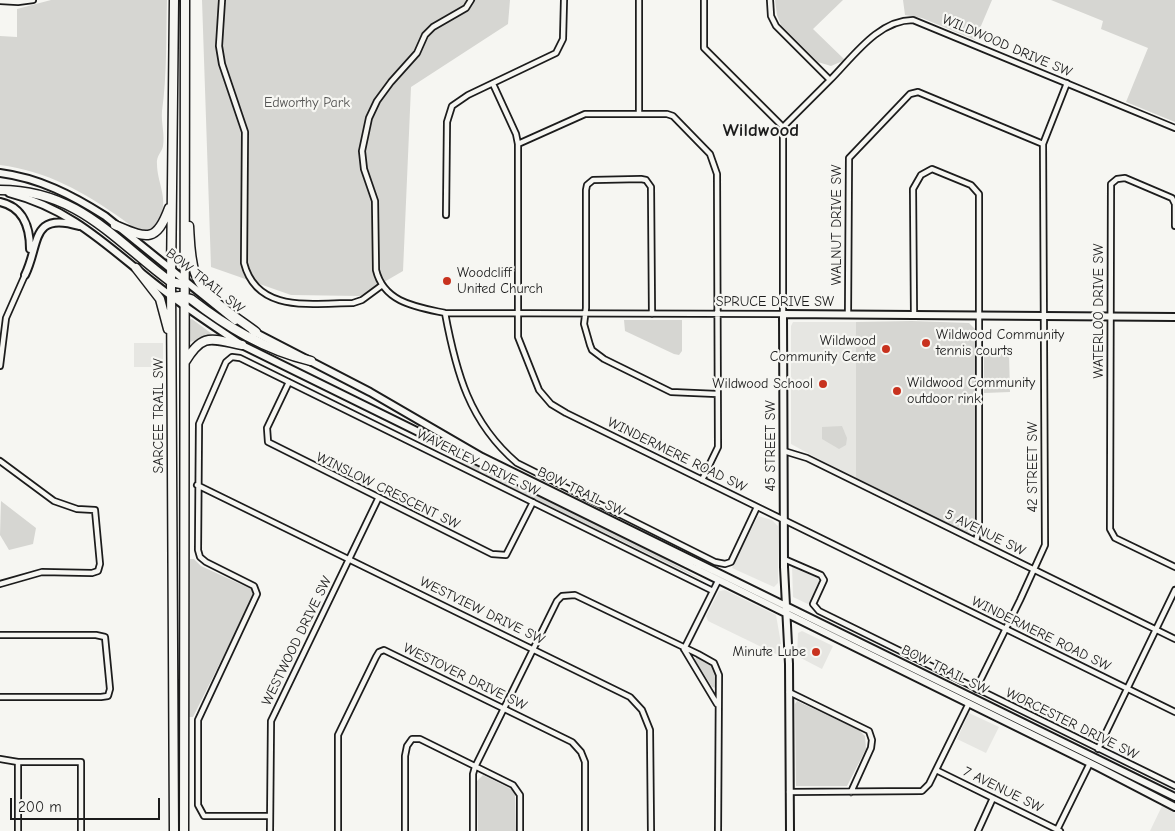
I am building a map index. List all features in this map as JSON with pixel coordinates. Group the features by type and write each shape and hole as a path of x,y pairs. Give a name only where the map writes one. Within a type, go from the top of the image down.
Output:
{"highway":[{"name":"SARCEE TRAIL SW","path":"174,0 171,282 174,831"},
{"name":"SARCEE TRAIL SW","path":"184,831 185,0"},
{"path":"0,191 36,192 70,206 110,232 171,282 177,284 184,282"},
{"path":"115,225 141,235 155,233 163,226 172,202"},
{"path":"184,204 196,276 210,296 256,332"},
{"path":"136,268 160,299 165,312 171,348"},
{"path":"171,296 184,297 249,338 283,354 311,361"},
{"path":"184,364 196,344 204,340 242,345"}],"main road":[{"name":"BOW TRAIL SW","path":"0,173 24,178 54,188 85,204 115,225 229,317 370,392 415,420 482,457 1175,797"},
{"name":"BOW TRAIL SW","path":"0,191 62,212 89,230 184,306 242,345 787,616 969,703 1175,807"},
{"path":"0,202 15,208 28,226 30,249 25,275"},
{"path":"25,275 31,263 35,239 46,226 57,222 66,222 89,230"},
{"name":"SPRUCE DRIVE SW","path":"783,314 1175,317"},
{"name":"45 STREET SW","path":"783,314 784,559 789,692 790,831"},
{"path":"408,428 414,425 415,420"}],"street":[{"path":"0,1 18,2 33,0"},
{"path":"222,0 219,46 222,64 245,132 244,263 249,277 265,294 290,303 354,303 362,300 381,286 376,270 375,201 362,159 364,132 377,101 417,53 425,36 434,26 466,8 471,0"},
{"path":"446,215 448,114 457,101 556,54 564,39 564,0"},
{"path":"639,0 639,113"},
{"path":"704,0 704,48 783,127 830,80 776,26 771,16 770,0"},
{"name":"WILDWOOD DRIVE SW","path":"830,80 883,28 900,21 913,20 1175,128"},
{"name":"42 STREET SW","path":"976,689 1043,551 1045,541 1043,144 1067,83"},
{"name":"WINDERMERE ROAD SW","path":"493,84 516,134 518,144 517,329 536,385 552,404 566,413 1175,712"},
{"name":"WALNUT DRIVE SW","path":"848,314 848,158 910,94 914,92 922,94 1043,144"},
{"path":"518,144 585,114 639,113 673,116 713,158 717,174 717,452 702,480"},
{"name":"45 STREET SW","path":"783,127 783,314"},
{"path":"914,315 913,189 921,175 932,170 971,185 979,194 979,529 976,541"},
{"name":"WATERLOO DRIVE SW","path":"1175,226 1175,204 1170,196 1125,178 1117,179 1111,184 1111,533 1116,538 1175,567"},
{"path":"652,314 652,190 649,183 641,179 596,179 587,185 584,324 592,350 604,359 671,392 717,394"},
{"path":"0,366 6,318 25,275"},
{"name":"SPRUCE DRIVE SW","path":"381,286 408,304 445,313 783,314"},
{"path":"445,313 456,366 480,423 494,442 517,462 715,562 725,564 731,562 757,507"},
{"name":"WAVERLEY DRIVE SW","path":"197,485 199,424 226,362 232,357 240,358 713,592"},
{"name":"WINSLOW CRESCENT SW","path":"289,382 267,428 268,442 378,499 498,556 506,555 533,502"},
{"name":"5 AVENUE SW","path":"784,451 807,458 1175,639"},
{"path":"0,461 54,501 77,508 94,510 97,513 100,564 98,571 92,574 42,572 0,584"},
{"path":"197,485 200,557 254,586 257,594 198,720 198,805 201,813 210,816 269,816"},
{"name":"WESTVIEW DRIVE SW","path":"197,485 627,694 642,710 650,730 651,831"},
{"name":"WESTWOOD DRIVE SW","path":"270,831 271,721 378,499"},
{"name":"WORCESTER DRIVE SW","path":"784,559 821,575 824,580 813,604 818,611 1175,786"},
{"path":"684,649 718,581"},
{"path":"1098,749 1175,590"},
{"path":"474,831 473,774 475,767 557,600 569,594 575,595 711,661 716,666 719,675 718,831"},
{"path":"0,635 96,635 105,637 110,689 108,696 101,698 0,697"},
{"path":"684,649 718,705"},
{"name":"WESTOVER DRIVE SW","path":"338,831 338,736 378,652 384,650 572,742 581,752 585,762 585,831"},
{"path":"789,692 869,731 872,740 871,748 851,792"},
{"path":"789,792 920,792 928,787 969,703"},
{"path":"405,831 405,756 407,746 412,739 420,739 514,785 518,790 520,831"},
{"path":"0,759 18,762 81,762 81,831"},
{"path":"18,762 18,831"},
{"path":"1059,830 1090,763"},
{"name":"7 AVENUE SW","path":"936,770 1059,830"},
{"path":"978,831 993,798"}],"shaded area":[{"name":"Wildwood School","path":"793,322 856,322 856,479 791,444 791,326"},
{"path":"134,343 163,343 163,367 134,367"},
{"path":"758,516 772,520 778,526 778,583 774,587 732,568"},
{"path":"792,566 818,578 821,583 810,605 793,597"},
{"path":"725,590 776,615 783,655 780,656 708,621 706,616 719,591"},
{"path":"802,631 833,646 822,669 797,656 798,633"},
{"path":"969,713 999,727 986,753 957,739"},
{"path":"1162,806 1175,812 1175,831 1150,831"}],"green space":[{"path":"51,0 167,0 166,70 162,115 163,142 157,161 157,171 163,196 163,209 158,222 148,230 141,231 94,200 64,184 34,172 0,165 0,36 17,37 17,9"},
{"name":"Edworthy Park","path":"202,0 510,0 508,24 411,87 403,271 360,296 291,295 211,267"},
{"path":"775,0 843,0 813,29 845,60 831,66 818,62 781,25 777,15"},
{"path":"903,0 992,0 975,40 922,18 905,15"},
{"path":"1051,0 1175,0 1175,122 1126,102 1148,48 1101,29 1103,21"},
{"path":"192,319 212,334 211,336 190,342 188,320"},
{"path":"624,320 682,320 682,351 679,355 674,354 625,331"},
{"path":"856,322 969,323 975,329 976,527 969,534 856,479"},
{"path":"984,354 1009,354 1010,392 984,393"},
{"path":"842,426 847,438 846,445 839,449 822,439 822,427"},
{"path":"462,461 473,464 649,550 706,582 461,463"},
{"path":"1,501 36,528 33,544 9,550 0,535"},
{"path":"190,559 194,559 201,566 251,589 254,595 193,717 189,717"},
{"path":"696,657 706,661 713,668 717,682 716,688 712,687 695,660"},
{"path":"797,701 859,730 865,736 866,749 847,786 796,786 795,704"},
{"path":"483,775 511,789 515,793 516,831 478,831 477,781"}],"place":[{"name":"Woodcliff United Church","path":"447,281"},
{"name":"Wildwood Community tennis courts","path":"926,343"},
{"name":"Wildwood Community Cente","path":"886,349"},
{"name":"Wildwood School","path":"823,384"},
{"name":"Wildwood Community outdoor rink","path":"897,391"},
{"name":"Minute Lube","path":"816,652"}],"district":[{"name":"Wildwood","path":"761,131"}]}
